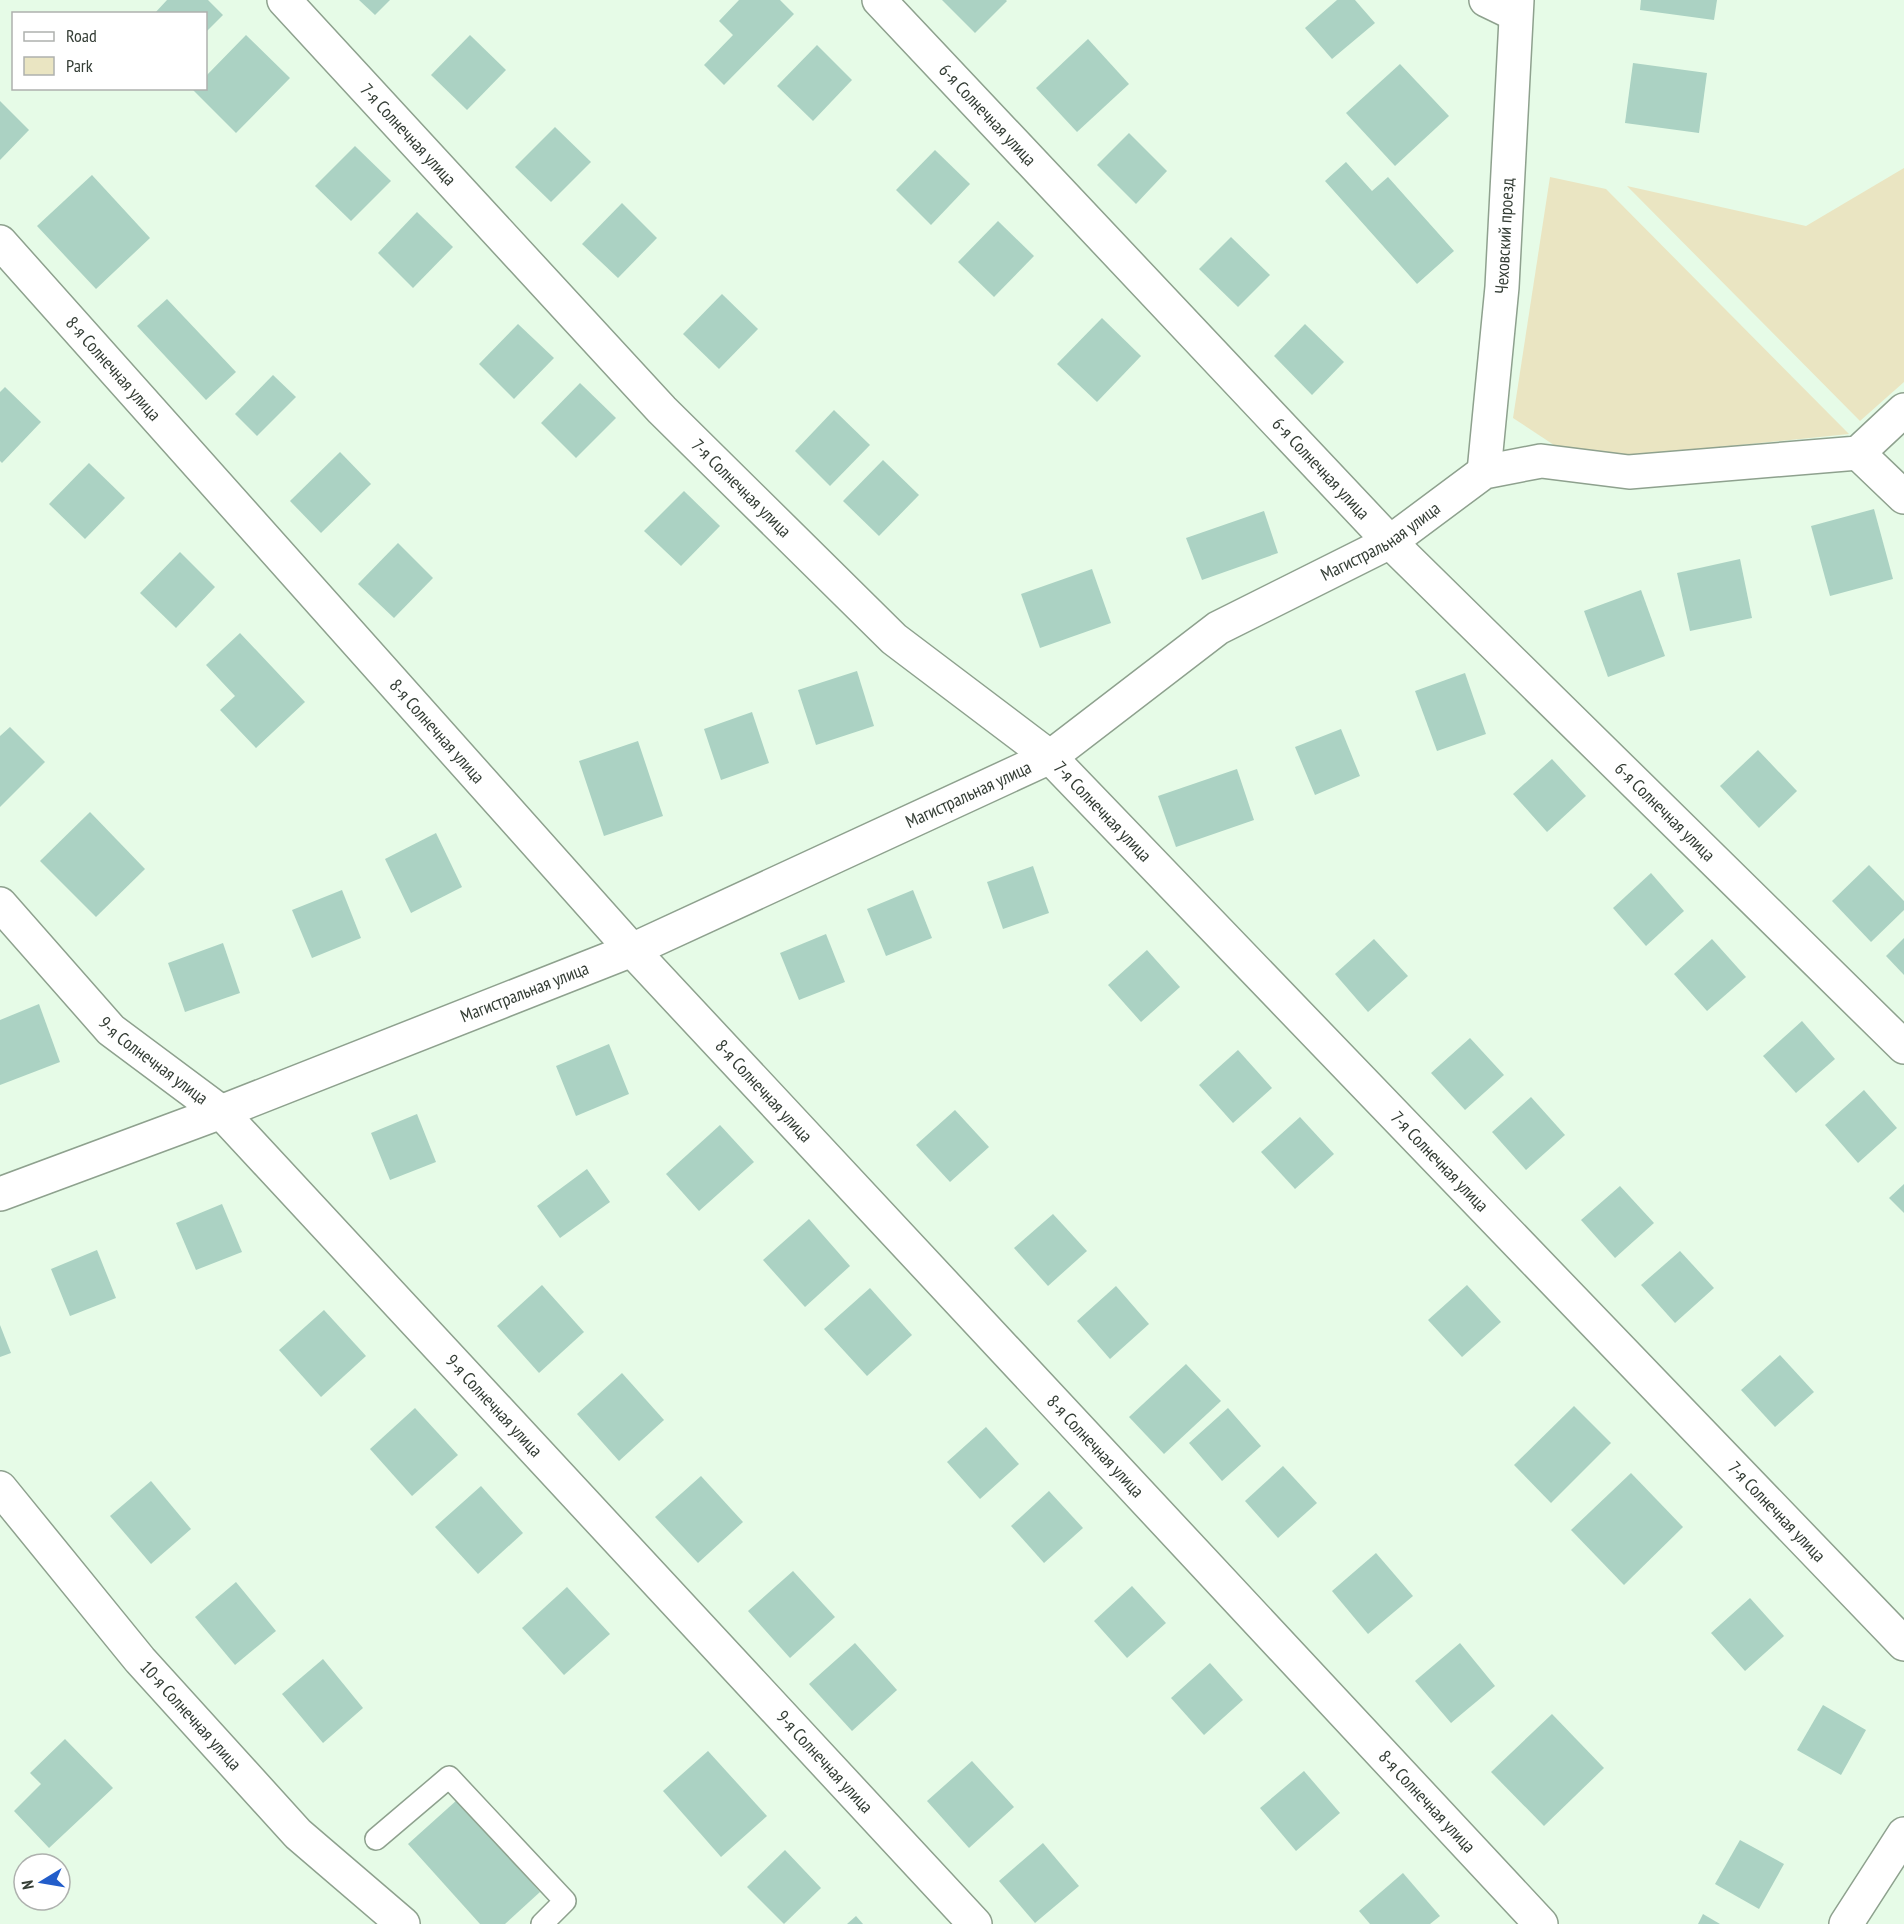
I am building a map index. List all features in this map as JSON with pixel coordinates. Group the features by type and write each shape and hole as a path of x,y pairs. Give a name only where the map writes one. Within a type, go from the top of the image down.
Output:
{"street":[{"name":"7-я Солнечная улица","path":"284,0 662,410 894,639 1050,758 1904,1644"},
{"name":"6-я Солнечная улица","path":"879,0 1390,542 1904,1047"},
{"path":"1486,0 1516,7"},
{"name":"Чеховский проезд","path":"1484,472 1502,287 1516,7"},
{"name":"8-я Солнечная улица","path":"0,242 632,950 1541,1924"},
{"path":"1904,410 1858,453 1904,497"},
{"name":"Магистральная улица","path":"0,1194 221,1112 632,950 1050,758 1218,628 1390,542 1484,472 1541,461 1629,472 1858,453"},
{"name":"9-я Солнечная улица","path":"0,904 111,1030 221,1112 975,1924"},
{"name":"10-я Солнечная улица","path":"0,1488 140,1660 298,1834 403,1924"},
{"path":"1846,1924 1904,1834"}],"lane":[{"path":"376,1839 449,1777 565,1901 542,1924"}],"green space":[{"path":"1904,168 1904,382 1860,421 1627,186 1806,226"},
{"path":"1550,177 1606,189 1849,434 1623,457 1557,447 1513,418"}],"building":[{"path":"167,0 208,0 223,15 207,31 207,12 156,12"},
{"path":"359,0 390,0 375,15"},
{"path":"739,0 780,0 794,14 724,85 704,65 733,35 719,21"},
{"path":"942,0 1006,0 1007,1 975,33"},
{"path":"1337,0 1355,0 1375,23 1332,59 1305,28"},
{"path":"1641,0 1717,0 1714,20 1640,10"},
{"path":"246,35 290,78 236,133 193,90 207,90 207,75"},
{"path":"470,35 506,70 467,110 431,75"},
{"path":"1088,39 1129,84 1077,132 1036,88"},
{"path":"817,45 852,80 813,121 777,86"},
{"path":"1633,63 1707,73 1699,133 1625,123"},
{"path":"1400,64 1449,116 1395,166 1346,113"},
{"path":"0,101 29,130 0,160"},
{"path":"555,127 591,162 551,202 515,167"},
{"path":"1129,133 1167,171 1136,204 1097,165"},
{"path":"355,146 391,181 351,221 315,186"},
{"path":"935,150 970,184 931,225 896,190"},
{"path":"1346,162 1372,191 1388,177 1454,251 1417,284 1325,181"},
{"path":"92,175 150,238 96,289 37,226"},
{"path":"622,203 657,238 618,278 582,244"},
{"path":"417,212 453,247 413,288 378,253"},
{"path":"998,221 1034,256 994,297 958,262"},
{"path":"1231,237 1270,275 1238,307 1199,269"},
{"path":"722,294 758,329 719,369 683,334"},
{"path":"167,299 236,372 206,400 137,326"},
{"path":"1102,318 1141,356 1097,402 1057,364"},
{"path":"518,324 554,358 514,399 479,364"},
{"path":"1305,324 1344,362 1312,395 1274,356"},
{"path":"273,375 296,397 257,436 235,414"},
{"path":"580,383 616,418 576,458 541,423"},
{"path":"5,387 41,422 2,463 0,461 0,392"},
{"path":"834,410 870,445 830,486 795,451"},
{"path":"340,452 371,484 321,533 290,501"},
{"path":"883,460 919,495 879,536 843,501"},
{"path":"89,463 125,498 85,539 49,504"},
{"path":"684,491 720,526 681,566 644,531"},
{"path":"1874,509 1893,579 1830,596 1811,526"},
{"path":"1264,511 1278,553 1202,580 1186,538"},
{"path":"398,543 433,578 394,618 358,584"},
{"path":"180,552 215,587 176,628 140,593"},
{"path":"1740,559 1752,618 1690,631 1677,573"},
{"path":"1092,569 1111,623 1040,648 1021,594"},
{"path":"1641,590 1665,656 1608,677 1584,611"},
{"path":"240,633 305,702 256,748 220,710 235,696 206,665"},
{"path":"857,671 874,726 816,745 798,690"},
{"path":"1465,673 1486,734 1437,751 1415,691"},
{"path":"752,712 769,763 721,780 704,729"},
{"path":"10,727 45,762 0,807 0,736"},
{"path":"1341,729 1360,776 1315,795 1295,747"},
{"path":"638,741 663,816 604,836 579,761"},
{"path":"1758,750 1797,791 1759,828 1720,786"},
{"path":"1552,759 1586,796 1547,832 1513,794"},
{"path":"1237,769 1254,820 1176,847 1158,796"},
{"path":"90,812 145,869 96,917 40,861"},
{"path":"436,833 462,887 411,913 385,859"},
{"path":"1869,865 1904,901 1904,910 1871,942 1832,901"},
{"path":"1033,866 1049,913 1003,929 987,882"},
{"path":"1651,873 1684,911 1646,946 1613,908"},
{"path":"342,890 361,938 312,958 292,910"},
{"path":"913,890 932,938 886,956 867,909"},
{"path":"826,934 845,982 799,1000 780,953"},
{"path":"1904,938 1904,975 1886,956"},
{"path":"1374,939 1408,976 1368,1012 1335,974"},
{"path":"1712,939 1746,977 1707,1011 1674,974"},
{"path":"223,943 240,993 185,1012 168,963"},
{"path":"1147,950 1180,987 1141,1022 1108,985"},
{"path":"39,1004 60,1062 0,1085 0,1020"},
{"path":"1802,1021 1835,1059 1796,1093 1763,1056"},
{"path":"1470,1038 1504,1075 1465,1110 1431,1073"},
{"path":"609,1044 629,1094 576,1116 556,1066"},
{"path":"1238,1050 1272,1088 1233,1123 1199,1085"},
{"path":"1864,1090 1897,1128 1858,1163 1825,1125"},
{"path":"1531,1097 1565,1135 1526,1170 1492,1132"},
{"path":"955,1110 989,1147 950,1182 916,1145"},
{"path":"417,1114 436,1162 390,1180 371,1133"},
{"path":"1300,1117 1334,1154 1295,1189 1261,1152"},
{"path":"720,1125 754,1162 699,1211 666,1174"},
{"path":"587,1169 610,1202 560,1238 537,1206"},
{"path":"1904,1184 1904,1213 1889,1198"},
{"path":"1620,1186 1654,1223 1615,1258 1581,1220"},
{"path":"222,1204 242,1252 196,1270 176,1223"},
{"path":"1053,1214 1087,1251 1048,1286 1014,1248"},
{"path":"809,1219 850,1266 805,1307 763,1260"},
{"path":"97,1250 116,1298 70,1316 51,1269"},
{"path":"1680,1251 1714,1288 1675,1323 1641,1285"},
{"path":"542,1285 584,1332 539,1373 497,1326"},
{"path":"1467,1285 1501,1322 1462,1357 1428,1320"},
{"path":"1116,1286 1149,1324 1110,1359 1077,1321"},
{"path":"870,1288 912,1335 867,1376 824,1329"},
{"path":"324,1310 366,1356 321,1397 279,1350"},
{"path":"0,1325 11,1353 0,1357"},
{"path":"1780,1355 1814,1392 1775,1427 1741,1390"},
{"path":"1186,1364 1221,1401 1164,1454 1129,1417"},
{"path":"622,1373 664,1420 619,1461 577,1414"},
{"path":"1574,1406 1611,1443 1551,1503 1514,1465"},
{"path":"415,1408 458,1455 412,1496 370,1449"},
{"path":"1228,1408 1261,1446 1222,1481 1189,1443"},
{"path":"986,1427 1019,1464 980,1499 947,1462"},
{"path":"1283,1466 1317,1503 1278,1538 1245,1501"},
{"path":"1631,1473 1683,1527 1624,1585 1571,1530"},
{"path":"701,1476 743,1522 698,1563 655,1517"},
{"path":"151,1481 191,1529 151,1564 110,1516"},
{"path":"481,1486 523,1533 478,1574 435,1527"},
{"path":"1049,1491 1083,1528 1044,1563 1011,1526"},
{"path":"1376,1553 1413,1596 1368,1634 1332,1591"},
{"path":"793,1571 835,1617 790,1658 748,1611"},
{"path":"236,1582 276,1631 235,1665 195,1617"},
{"path":"1132,1586 1166,1623 1127,1658 1094,1621"},
{"path":"567,1587 610,1634 564,1675 522,1628"},
{"path":"1750,1598 1784,1636 1745,1671 1711,1633"},
{"path":"855,1643 897,1690 852,1731 809,1684"},
{"path":"1460,1643 1495,1686 1451,1723 1415,1681"},
{"path":"323,1659 363,1708 323,1743 282,1694"},
{"path":"1210,1663 1243,1700 1204,1735 1171,1698"},
{"path":"1823,1705 1866,1730 1841,1775 1797,1750"},
{"path":"1552,1714 1604,1768 1544,1826 1491,1772"},
{"path":"65,1739 113,1788 49,1848 14,1811 41,1784 30,1773"},
{"path":"708,1751 767,1816 721,1857 663,1791"},
{"path":"972,1761 1014,1807 969,1848 927,1801"},
{"path":"1304,1771 1340,1813 1296,1851 1260,1808"},
{"path":"457,1800 540,1892 505,1924 480,1924 408,1844"},
{"path":"1740,1840 1784,1864 1759,1909 1715,1884"},
{"path":"1043,1843 1079,1886 1035,1923 999,1881"},
{"path":"785,1850 821,1888 784,1924 747,1887"},
{"path":"1403,1873 1440,1916 1430,1924 1370,1924 1359,1911"},
{"path":"1703,1914 1720,1924 1698,1924"},
{"path":"856,1916 863,1924 847,1924"}]}
